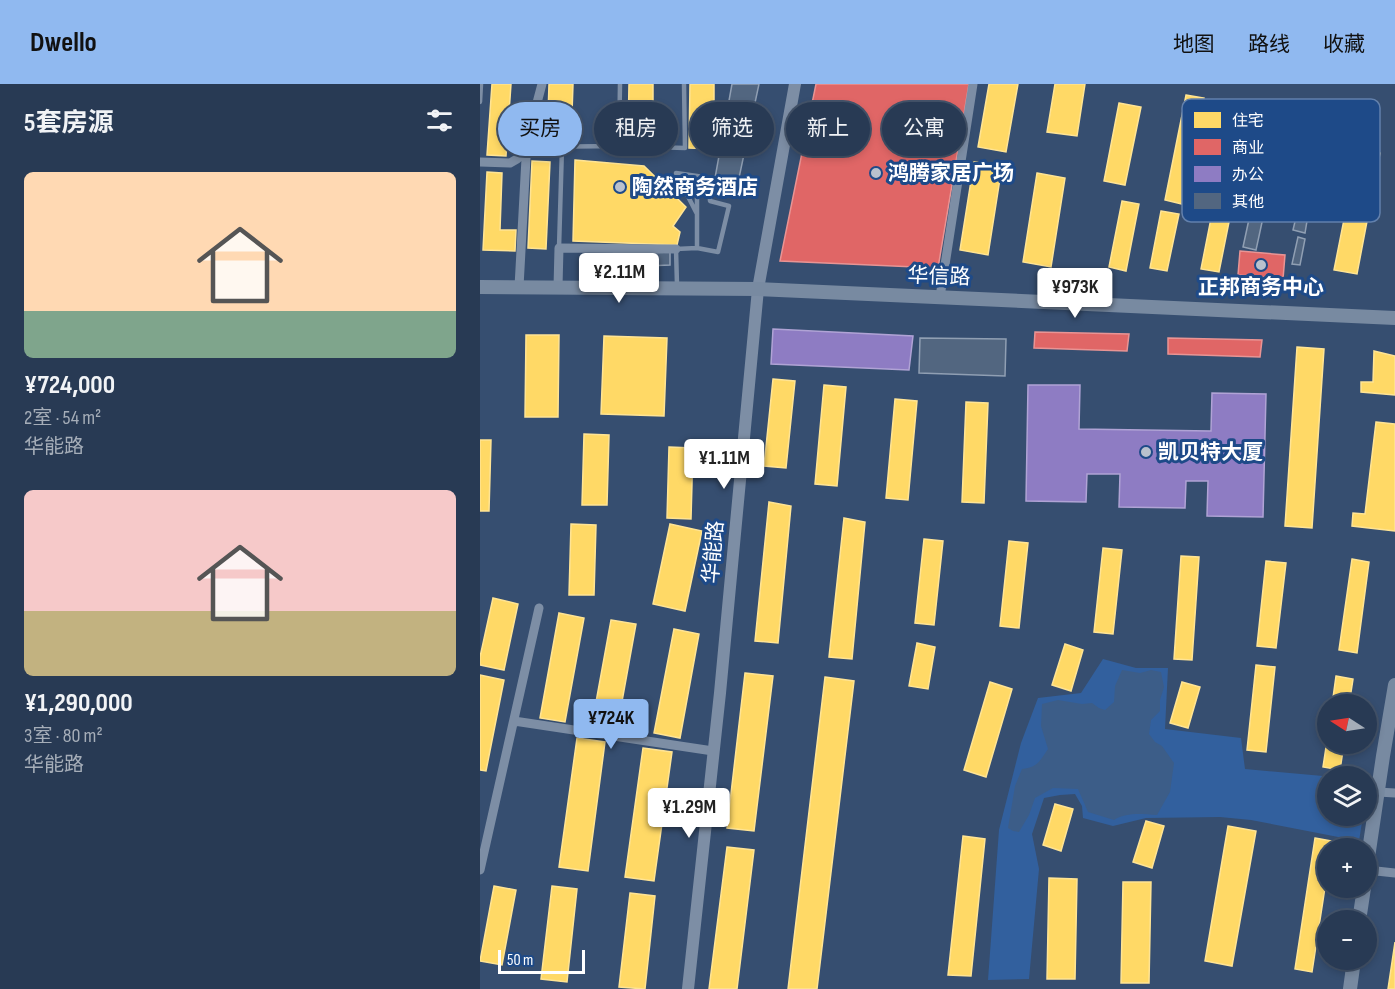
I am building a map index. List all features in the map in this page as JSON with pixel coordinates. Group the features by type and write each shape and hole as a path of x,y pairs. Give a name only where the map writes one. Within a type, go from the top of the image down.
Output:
{"main road":[{"name":"华信路","path":"480,287 758,289 1395,318"},
{"path":"1372,838 1395,685"},
{"path":"1350,989 1353,970"}],"street":[{"path":"537,102 542,84"},
{"name":"华能路","path":"688,989 758,289 795,84"},
{"path":"940,297 973,84"},
{"path":"480,162 510,163 520,156"},
{"path":"519,287 526,156"},
{"path":"558,287 559,248 676,249"},
{"path":"480,870 483,842 514,721 539,608"},
{"path":"514,721 713,751"},
{"path":"1378,792 1395,793"},
{"path":"1377,871 1395,873"}],"lane":[{"path":"480,102 482,84"},
{"path":"620,84 620,102"},
{"path":"678,148 685,148 684,84"},
{"path":"559,248 562,156"},
{"path":"677,288 676,249 697,248 718,252 729,206 710,201 709,178 676,173 697,214"},
{"path":"697,176 697,248"}],"shaded area":[{"path":"1103,659 1136,668 1168,668 1165,729 1241,738 1245,769 1317,775 1317,826 1361,826 1359,838 1344,838 1251,820 1220,817 1146,818 1113,826 1083,818 1082,806 1075,794 1044,798 1032,834 1039,869 1029,979 988,980 999,830 1021,743 1038,698 1081,693"},
{"path":"1122,670 1140,673 1151,670 1161,672 1164,687 1160,700 1160,711 1151,720 1149,734 1155,742 1162,746 1174,763 1170,792 1157,815 1129,815 1114,820 1088,812 1078,789 1053,788 1035,798 1029,815 1019,832 1008,828 1015,786 1022,769 1038,763 1048,749 1041,726 1042,704 1058,700 1082,704 1092,703 1105,710 1114,702 1115,686"}],"building: 住宅":[{"path":"492,84 511,84 510,102 498,102 498,156 487,155"},
{"path":"549,84 573,84 572,102 548,102"},
{"path":"629,84 653,84 653,102 629,102"},
{"path":"690,84 714,84 714,102 690,102 689,148"},
{"path":"989,84 1018,84 1006,152 978,147"},
{"path":"1055,84 1085,84 1077,136 1047,132"},
{"path":"1186,95 1204,98 1204,99 1185,99"},
{"path":"1119,103 1141,107 1125,185 1104,181"},
{"path":"1182,115 1182,204 1165,200"},
{"name":"陶然商务酒店","path":"575,160 644,166 686,207 673,226 680,232 677,245 573,241"},
{"path":"532,161 550,162 546,249 528,248"},
{"path":"974,162 1002,166 988,255 960,250"},
{"path":"487,172 502,173 500,230 516,230 515,251 483,250"},
{"path":"1037,173 1065,178 1051,267 1023,262"},
{"path":"1122,201 1139,204 1126,271 1109,267"},
{"path":"1161,211 1179,214 1167,271 1150,268"},
{"path":"1210,222 1229,222 1219,272 1201,269"},
{"path":"1344,222 1367,222 1357,274 1334,270"},
{"path":"526,335 559,335 558,417 525,417"},
{"path":"604,336 667,338 664,416 601,414"},
{"path":"1297,347 1324,349 1312,528 1285,526"},
{"path":"1374,351 1395,356 1395,395 1361,392 1361,382 1373,382"},
{"path":"773,379 795,381 786,468 764,466"},
{"path":"824,385 846,387 837,486 815,484"},
{"path":"895,399 917,401 908,500 886,498"},
{"path":"966,402 988,403 984,503 962,502"},
{"path":"1376,422 1395,424 1395,531 1352,526 1353,513 1365,514"},
{"path":"584,434 609,435 607,505 582,505"},
{"path":"480,440 491,440 489,511 480,511"},
{"path":"669,447 693,448 691,519 667,518"},
{"path":"769,502 791,506 778,643 755,641"},
{"path":"844,518 865,522 852,659 829,657"},
{"path":"571,524 596,525 594,595 569,595"},
{"path":"670,524 702,531 685,611 653,604"},
{"path":"924,539 943,541 934,625 915,623"},
{"path":"1009,541 1028,543 1019,628 1000,626"},
{"path":"1103,548 1122,550 1113,634 1094,632"},
{"path":"1181,556 1199,557 1192,660 1174,659"},
{"path":"1352,559 1369,562 1357,653 1339,650"},
{"path":"1266,561 1286,563 1276,648 1257,646"},
{"path":"493,598 518,604 504,670 480,665"},
{"path":"559,613 584,618 565,722 540,718"},
{"path":"611,620 636,624 617,729 592,724"},
{"path":"674,629 699,634 680,738 654,733"},
{"path":"917,643 935,647 928,689 909,686"},
{"path":"1065,644 1083,650 1071,691 1052,685"},
{"path":"1256,665 1275,667 1266,752 1247,750"},
{"path":"745,673 773,676 754,831 727,828"},
{"path":"480,675 504,680 486,771 480,770"},
{"path":"1336,676 1353,679 1351,694 1334,694"},
{"path":"825,677 854,681 817,989 788,989"},
{"path":"990,682 1012,689 986,777 964,770"},
{"path":"1182,682 1200,687 1188,728 1170,723"},
{"path":"577,738 605,742 588,871 559,867"},
{"path":"643,748 672,752 654,881 625,877"},
{"path":"1325,754 1342,754 1341,766 1323,766"},
{"path":"1055,804 1073,809 1061,851 1043,845"},
{"path":"1146,821 1164,826 1152,868 1133,862"},
{"path":"1228,826 1256,831 1232,966 1205,961"},
{"path":"963,836 985,839 971,976 948,975"},
{"path":"1315,838 1317,838 1317,898 1323,898 1322,910 1317,910 1317,940 1312,972 1295,969"},
{"path":"727,847 754,850 737,989 709,989"},
{"path":"1049,878 1077,879 1075,979 1047,979"},
{"path":"1123,882 1151,882 1149,983 1121,983"},
{"path":"494,886 516,890 502,965 480,961"},
{"path":"552,886 577,889 567,982 541,979"},
{"path":"630,893 655,896 645,989 619,987"},
{"path":"1395,942 1395,989 1388,989"}],"building: 商业":[{"name":"鸿腾家居广场","path":"816,84 969,84 966,102 882,102 882,156 957,156 938,268 780,261 801,156 870,156 870,102 812,102"},
{"name":"正邦商务中心","path":"1240,251 1285,255 1283,279 1238,275"},
{"path":"1035,332 1129,334 1127,351 1034,348"},
{"path":"1168,338 1262,340 1260,357 1168,354"}],"building: 办公":[{"path":"773,329 913,336 909,370 771,364"},
{"name":"凯贝特大厦","path":"1028,385 1080,385 1079,429 1211,431 1212,393 1266,394 1263,517 1207,516 1208,481 1186,481 1185,508 1119,507 1120,474 1087,474 1086,502 1026,501"}],"building: 其他":[{"path":"732,84 759,84 755,102 729,102"},
{"path":"719,156 744,156 736,192 713,189"},
{"path":"1248,222 1262,222 1256,250 1243,247"},
{"path":"1295,222 1307,222 1305,233 1293,230"},
{"path":"1298,237 1305,239 1300,265 1292,264"},
{"path":"670,252 670,265 646,266 646,253"},
{"path":"920,338 1006,339 1005,376 919,373"}],"place":[{"name":"鸿腾家居广场","path":"876,173"},
{"name":"陶然商务酒店","path":"620,187"},
{"name":"正邦商务中心","path":"1261,265"},
{"name":"凯贝特大厦","path":"1146,452"}]}
